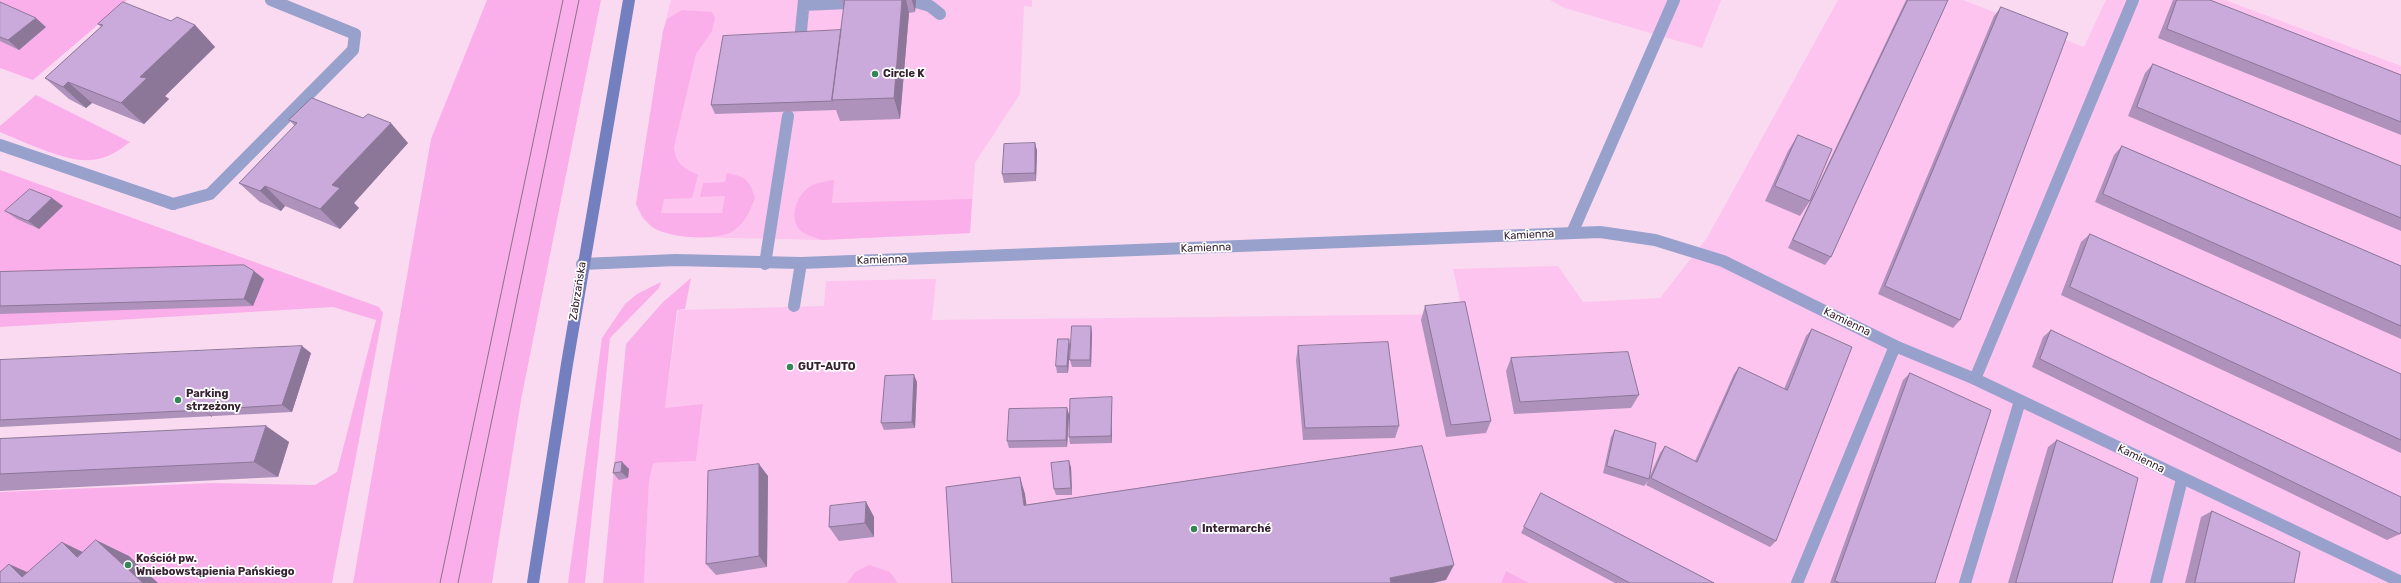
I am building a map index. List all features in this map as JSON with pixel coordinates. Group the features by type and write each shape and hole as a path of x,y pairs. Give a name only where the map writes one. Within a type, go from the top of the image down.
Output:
{"main road":[{"name":"Zabrzańska","path":"533,583 554,438 582,264 629,0"}],"street":[{"path":"0,146 173,204 210,194 353,50 355,34 271,0"},
{"path":"1572,233 1674,0"},
{"path":"1975,379 2132,0"},
{"path":"800,41 804,2 848,3"},
{"path":"916,2 930,6 940,14"},
{"path":"765,264 788,116"},
{"name":"Kamienna","path":"582,264 676,260 765,264 801,263 1600,232 1655,240 1723,262 1895,346 1975,379 2182,479 2401,582"},
{"path":"794,306 801,263"},
{"path":"1797,583 1895,346"},
{"path":"1965,583 2020,401"},
{"path":"2156,583 2182,479"}],"shaded area":[{"path":"0,0 127,0 33,80 0,68"},
{"path":"487,0 601,0 521,400 492,583 353,583 431,139"},
{"path":"671,0 1032,0 1032,7 1024,6 1020,94 975,163 970,233 822,240 689,237 659,231 642,218 636,204 663,31"},
{"path":"1550,0 1721,0 1702,48 1565,8"},
{"path":"1838,0 1963,0 2084,47 2106,0 2225,0 2401,66 2401,583 1529,583 1506,571 1501,583 898,583 890,572 855,572 847,583 644,583 649,481 653,463 696,461 703,405 665,408 678,310 824,306 826,281 936,279 932,320 1463,314 1453,269 1558,266 1583,302 1660,298 1707,238"},
{"path":"682,10 712,12 715,18 712,31 696,54 674,147 678,161 688,170 698,175 692,198 664,199 661,213 722,213 725,196 700,197 703,183 725,182 727,173 739,176 749,183 755,198 749,212 737,228 726,234 717,236 686,237 660,231 648,224 636,204 663,31 667,19"},
{"path":"36,95 130,142 107,156 91,160 81,160 58,155 0,132 0,126"},
{"path":"0,170 379,307 383,313 332,583 0,583 0,492 212,483 315,485 337,472 376,320 333,307 0,327"},
{"path":"834,180 832,203 972,199 970,233 822,240 810,236 799,229 796,223 795,210 797,203 804,191 809,187 822,182"},
{"path":"691,278 685,309 677,310 665,408 703,404 696,461 653,463 649,481 644,583 603,583 626,344 663,302"},
{"path":"661,282 659,288 610,338 585,583 568,583 602,338 625,304 637,294"},
{"path":"869,565 890,572 898,583 847,583 855,572"},
{"path":"1506,571 1529,583 1501,583"}],"building":[{"name":"Circle K","path":"845,0 902,0 894,98 832,100"},
{"path":"1908,0 1948,0 1831,257 1793,240"},
{"path":"2177,0 2210,0 2401,75 2401,122 2167,29"},
{"path":"0,2 36,18 8,40 0,37"},
{"path":"123,2 171,21 177,17 195,25 140,77 147,78 121,103 68,82 63,87 45,78 103,25 98,24"},
{"path":"2001,7 2068,33 1960,320 1885,286"},
{"path":"841,30 833,101 711,105 723,36"},
{"path":"2153,64 2401,166 2401,218 2137,107"},
{"path":"312,98 363,118 368,114 391,123 332,185 340,188 320,209 265,186 260,191 239,183 297,123 289,120"},
{"path":"1798,135 1832,149 1810,201 1775,186"},
{"path":"1035,143 1035,173 1002,174 1004,144"},
{"path":"2122,146 2401,266 2401,326 2103,194"},
{"path":"30,189 52,198 28,221 5,211"},
{"path":"2090,234 2401,374 2401,440 2070,287"},
{"path":"244,265 254,271 244,299 0,306 0,272"},
{"path":"1465,302 1491,421 1451,425 1425,306"},
{"path":"1072,326 1091,326 1090,360 1070,360"},
{"path":"1812,329 1852,347 1776,541 1651,478 1665,446 1697,462 1739,367 1787,390"},
{"path":"2051,330 2401,497 2400,534 2040,359"},
{"path":"1058,339 1069,339 1067,366 1056,366"},
{"path":"1388,342 1399,426 1305,428 1298,346"},
{"path":"302,346 282,405 0,420 0,360"},
{"path":"1628,352 1639,395 1520,402 1511,358"},
{"path":"1910,373 1991,410 1935,583 1840,583 1835,581"},
{"path":"914,375 912,422 881,423 885,376"},
{"path":"1112,397 1111,436 1069,437 1070,399"},
{"path":"1067,408 1066,440 1007,441 1009,409"},
{"path":"266,426 254,462 0,474 0,439"},
{"path":"1615,430 1656,443 1649,479 1607,466"},
{"path":"2057,440 2138,478 2112,583 2016,583"},
{"name":"Intermarché","path":"1422,446 1454,565 1390,578 1391,583 952,583 946,487 1020,477 1024,505"},
{"path":"1069,461 1071,488 1054,489 1051,463"},
{"path":"622,462 621,472 613,473 615,463"},
{"path":"759,464 759,556 706,564 708,471"},
{"path":"1541,493 1714,583 1630,583 1524,527"},
{"path":"866,502 865,523 829,527 830,506"},
{"path":"2212,511 2300,552 2294,583 2195,583"},
{"path":"96,540 143,583 0,583 0,572 9,564 22,577 62,542 77,557"}],"tram line":[{"path":"440,583 563,0"},
{"path":"458,583 579,0"}],"place":[{"name":"Circle K","path":"875,74"},
{"name":"GUT-AUTO","path":"790,367"},
{"name":"Parking strzeżony","path":"178,400"},
{"name":"Intermarché","path":"1194,529"},
{"name":"Kościół pw. Wniebowstąpienia Pańskiego","path":"128,565"}]}
